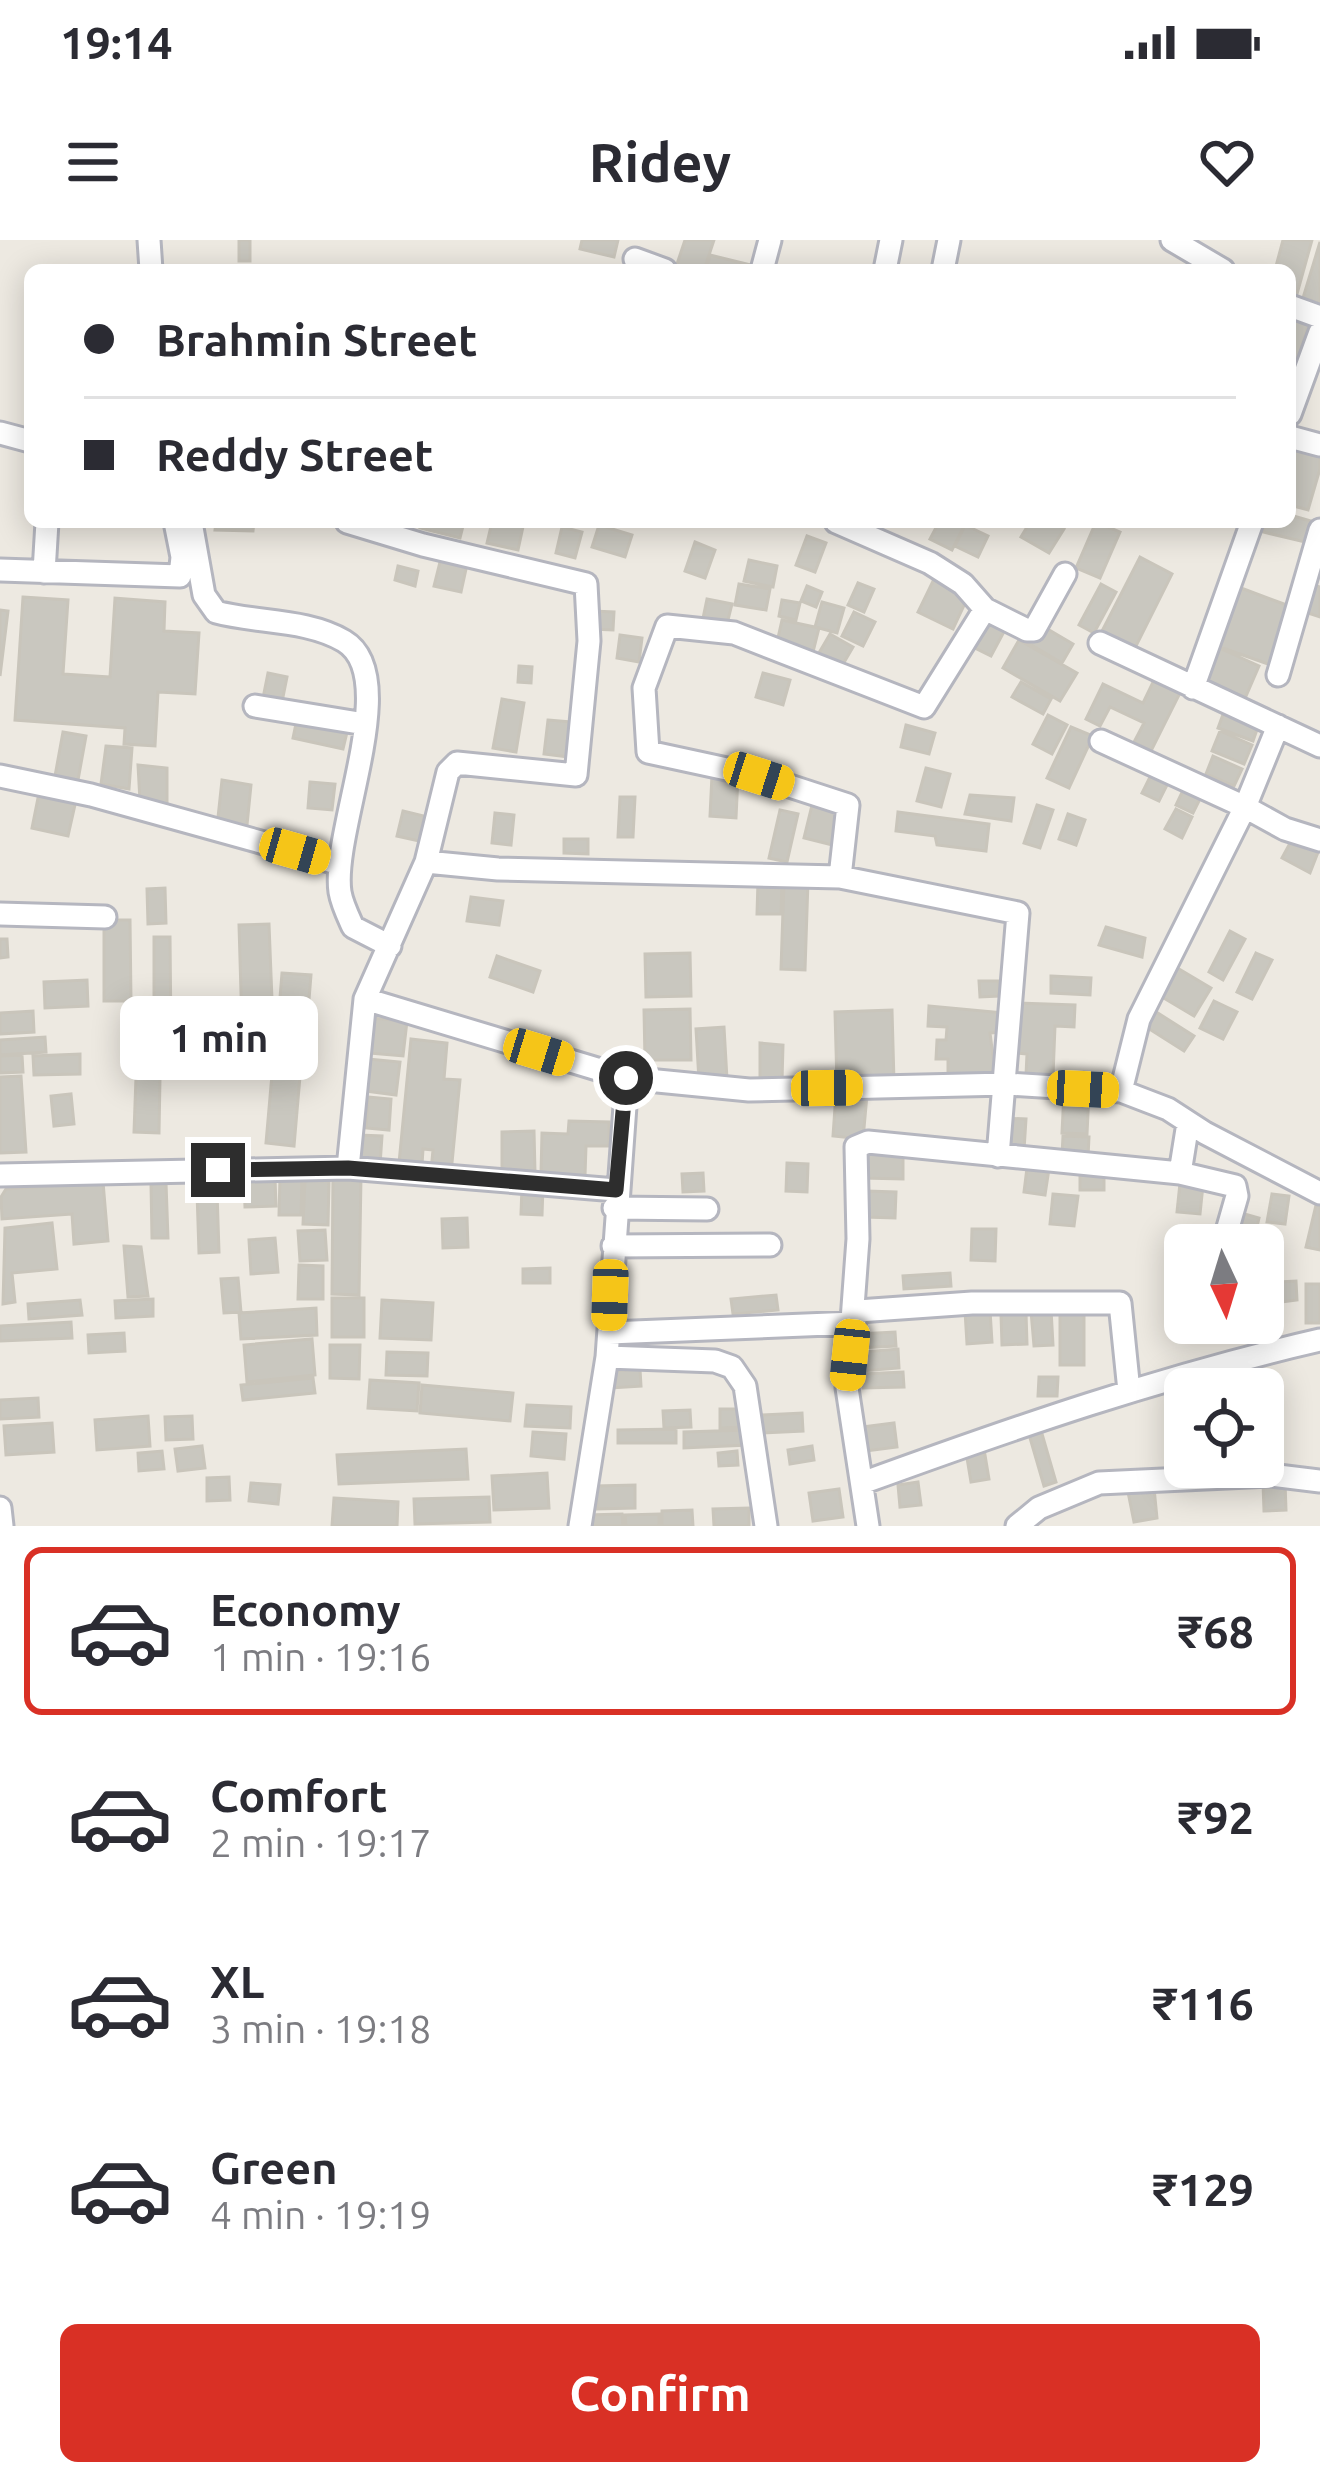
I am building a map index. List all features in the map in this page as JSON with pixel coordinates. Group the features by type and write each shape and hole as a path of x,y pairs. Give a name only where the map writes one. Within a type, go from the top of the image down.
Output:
{"street":[{"path":"1172,240 1213,264"},
{"path":"635,259 649,264"},
{"path":"1296,398 1320,332"},
{"path":"44,572 47,528"},
{"path":"0,570 180,576 177,528"},
{"path":"192,528 204,595 216,612 305,628 342,639 359,654 369,692 340,864 340,892 353,927 390,946"},
{"path":"348,1168 365,999 427,862 448,772 458,763 576,775 589,641 586,584 366,528"},
{"path":"1193,688 1250,528"},
{"path":"1278,675 1320,530"},
{"path":"890,532 963,584 985,609 1024,629 1034,630 1065,574"},
{"path":"840,877 848,805 759,776 648,752 644,688 667,626 734,634 924,707 985,609"},
{"path":"1100,643 1320,746"},
{"path":"255,706 365,724"},
{"path":"1121,1091 1139,1019 1245,807 1278,726"},
{"path":"1101,741 1285,829 1320,840"},
{"path":"0,776 91,795 340,864"},
{"path":"427,862 840,877 1018,913 998,1156"},
{"path":"0,914 105,917"},
{"path":"365,999 626,1078 749,1090 1006,1084 1121,1091 1143,1097 1320,1193"},
{"path":"580,1526 607,1357 626,1078"},
{"path":"1180,1174 1188,1123"},
{"path":"868,1526 847,1388 858,1239 856,1147 868,1142 1180,1174 1235,1186 1238,1196 1229,1224"},
{"path":"0,1174 348,1168 706,1209"},
{"path":"613,1246 770,1245"},
{"path":"854,1323 858,1310 972,1303 1120,1303 1130,1391"},
{"path":"609,1333 854,1323"},
{"path":"862,1483 1214,1364 1320,1340"},
{"path":"607,1357 715,1360 732,1367 745,1386 766,1526"},
{"path":"1018,1526 1039,1508 1099,1483 1270,1475 1320,1480"},
{"path":"0,1508 2,1526"}],"building":[{"path":"239,240 250,240 250,261 239,261"},
{"path":"582,240 618,240 614,257 580,249"},
{"path":"685,240 714,240 706,264 677,264"},
{"path":"1283,240 1312,240 1297,294 1296,264 1277,264"},
{"path":"1320,242 1320,303 1303,298"},
{"path":"710,255 747,264 708,264"},
{"path":"1296,316 1310,320 1296,363"},
{"path":"1296,447 1320,454 1308,510 1296,507"},
{"path":"1296,517 1311,521 1305,542 1263,532 1264,528 1296,528"},
{"path":"215,528 253,528 253,531"},
{"path":"420,528 462,528 460,538"},
{"path":"491,528 523,528 518,550 487,543"},
{"path":"562,528 582,532 575,558 556,553"},
{"path":"598,528 632,535 625,557 592,547"},
{"path":"936,528 963,528 952,550 930,539"},
{"path":"964,528 988,536 978,557 955,546"},
{"path":"1026,528 1064,529 1049,553 1021,537"},
{"path":"1093,528 1120,532 1100,578 1076,568"},
{"path":"807,536 826,543 815,572 796,565"},
{"path":"695,542 715,550 705,578 685,571"},
{"path":"442,554 468,560 461,592 434,586"},
{"path":"1140,557 1172,574 1134,650 1101,633"},
{"path":"749,560 777,566 773,587 744,581"},
{"path":"398,566 418,571 415,586 395,580"},
{"path":"937,573 967,599 953,629 918,612"},
{"path":"858,583 874,589 864,612 848,605"},
{"path":"739,584 770,589 766,610 735,605"},
{"path":"1101,584 1116,592 1094,633 1079,625"},
{"path":"1314,585 1320,587 1320,617 1305,612"},
{"path":"807,586 822,592 816,607 801,601"},
{"path":"1241,588 1292,607 1271,665 1220,647"},
{"path":"23,597 68,600 63,674 110,677 115,598 165,602 164,631 199,633 195,694 158,692 155,746 124,744 125,728 15,720"},
{"path":"707,599 732,604 726,628 702,623"},
{"path":"782,600 800,603 796,620 779,616"},
{"path":"822,602 844,608 837,633 815,627"},
{"path":"0,610 8,611 0,676"},
{"path":"592,611 614,612 613,630 591,629"},
{"path":"854,612 875,622 863,646 842,636"},
{"path":"987,619 1006,628 991,656 973,647"},
{"path":"782,620 819,628 812,656 776,647"},
{"path":"1039,624 1073,644 1062,663 1028,643"},
{"path":"830,634 853,647 839,671 816,658"},
{"path":"620,635 642,638 639,662 617,658"},
{"path":"1019,640 1077,673 1060,701 1003,668"},
{"path":"1217,647 1259,666 1243,703 1200,684"},
{"path":"519,666 532,667 531,683 518,682"},
{"path":"268,673 287,677 282,702 263,698"},
{"path":"763,673 790,680 783,705 756,697"},
{"path":"1156,676 1182,689 1151,751 1134,742 1144,723 1110,707 1100,726 1086,719 1103,684 1143,703"},
{"path":"1021,682 1051,699 1043,714 1012,697"},
{"path":"502,699 524,703 516,752 493,748"},
{"path":"1225,709 1260,721 1253,741 1218,728"},
{"path":"298,714 349,724 343,749 293,738"},
{"path":"1048,715 1067,725 1052,754 1033,744"},
{"path":"548,720 573,722 569,757 544,754"},
{"path":"906,725 935,733 929,754 901,747"},
{"path":"1071,727 1093,736 1069,788 1047,778"},
{"path":"1220,731 1252,745 1244,764 1212,751"},
{"path":"63,732 86,736 78,780 55,776"},
{"path":"106,746 132,748 129,789 101,784"},
{"path":"1213,756 1242,769 1234,786 1206,774"},
{"path":"138,765 167,768 167,806 140,801"},
{"path":"926,768 950,774 941,807 917,801"},
{"path":"1154,769 1171,777 1159,801 1142,793"},
{"path":"712,775 738,776 736,818 710,816"},
{"path":"222,780 251,785 246,835 217,827"},
{"path":"310,782 335,784 332,810 308,808"},
{"path":"1185,786 1202,795 1193,813 1176,805"},
{"path":"40,788 77,796 68,836 32,828"},
{"path":"970,795 1014,798 1011,821 965,814"},
{"path":"620,797 635,797 633,837 618,837"},
{"path":"813,801 845,809 836,846 804,838"},
{"path":"1037,805 1053,810 1040,848 1024,843"},
{"path":"1176,809 1192,817 1182,838 1165,829"},
{"path":"780,810 798,814 787,862 769,858"},
{"path":"403,811 424,816 419,841 397,836"},
{"path":"898,812 989,824 986,851 937,845 935,836 896,831"},
{"path":"495,813 514,815 511,845 492,843"},
{"path":"1068,814 1085,820 1076,845 1059,839"},
{"path":"1295,834 1320,847 1310,873 1282,858"},
{"path":"564,839 588,839 588,854 564,853"},
{"path":"758,881 782,881 781,914 757,914"},
{"path":"784,881 808,881 805,970 781,969"},
{"path":"165,888 166,923 148,924 147,889"},
{"path":"471,897 503,901 499,925 467,921"},
{"path":"104,920 130,920 131,1001 104,1001"},
{"path":"269,924 273,1025 242,1026 239,925"},
{"path":"1106,927 1145,938 1142,957 1099,945"},
{"path":"1230,931 1245,939 1223,980 1209,972"},
{"path":"154,937 170,937 171,1035 154,1035"},
{"path":"0,939 7,939 8,957 0,958"},
{"path":"690,953 691,996 646,997 645,954"},
{"path":"1256,953 1272,960 1252,999 1237,992"},
{"path":"497,956 540,971 533,992 490,977"},
{"path":"1174,966 1211,988 1194,1016 1157,994"},
{"path":"282,973 311,975 304,1061 275,1059"},
{"path":"1051,976 1091,978 1090,995 1051,993"},
{"path":"87,980 88,1006 45,1008 44,982"},
{"path":"979,981 999,981 999,996 980,997"},
{"path":"1214,1001 1237,1012 1223,1039 1200,1028"},
{"path":"1017,1003 1075,1005 1074,1027 1055,1026 1053,1076 1026,1075 1027,1054 1015,1053"},
{"path":"184,1006 199,1006 199,1033 184,1033"},
{"path":"929,1006 1005,1013 1002,1032 990,1033 996,1080 948,1081 948,1059 936,1059 937,1040 946,1040 947,1027 928,1026"},
{"path":"1150,1008 1194,1036 1184,1051 1140,1023"},
{"path":"690,1009 691,1060 645,1060 644,1010"},
{"path":"892,1010 894,1082 837,1084 835,1012"},
{"path":"33,1011 34,1032 0,1034 0,1013"},
{"path":"371,1018 407,1021 403,1056 368,1053"},
{"path":"724,1027 727,1079 699,1081 696,1029"},
{"path":"201,1036 203,1060 184,1061 182,1037"},
{"path":"45,1037 46,1052 0,1055 0,1040"},
{"path":"411,1039 447,1043 444,1079 460,1080 451,1173 431,1171 433,1150 423,1149 422,1165 399,1163"},
{"path":"760,1043 783,1045 782,1081 760,1078"},
{"path":"80,1054 80,1074 34,1075 33,1056"},
{"path":"22,1055 23,1072 0,1073 0,1056"},
{"path":"368,1059 400,1062 396,1095 365,1091"},
{"path":"273,1063 301,1065 294,1146 266,1143"},
{"path":"21,1076 26,1152 0,1153 0,1077"},
{"path":"136,1077 160,1078 159,1133 134,1132"},
{"path":"1064,1091 1089,1092 1087,1134 1062,1133"},
{"path":"836,1093 867,1095 863,1139 833,1136"},
{"path":"71,1094 74,1124 54,1126 51,1096"},
{"path":"368,1097 391,1099 389,1130 366,1128"},
{"path":"1004,1118 1026,1119 1024,1150 1002,1148"},
{"path":"569,1121 609,1122 609,1146 586,1146 585,1176 541,1174 542,1133 568,1134"},
{"path":"534,1131 535,1172 502,1173 502,1132"},
{"path":"358,1135 382,1136 380,1165 356,1165"},
{"path":"1063,1136 1089,1137 1088,1157 1062,1155"},
{"path":"864,1149 903,1149 903,1179 863,1178"},
{"path":"1028,1160 1050,1162 1045,1195 1024,1192"},
{"path":"787,1163 808,1164 807,1192 786,1191"},
{"path":"1080,1171 1104,1172 1104,1190 1080,1190"},
{"path":"703,1173 704,1191 683,1192 682,1174"},
{"path":"333,1175 361,1176 359,1295 332,1294"},
{"path":"280,1177 302,1177 301,1215 279,1215"},
{"path":"275,1178 276,1206 245,1207 244,1179"},
{"path":"305,1180 329,1181 328,1225 303,1224"},
{"path":"103,1182 108,1241 74,1244 72,1214 2,1219 1,1197 6,1189"},
{"path":"166,1183 168,1238 152,1238 151,1184"},
{"path":"1180,1183 1203,1185 1200,1214 1177,1212"},
{"path":"522,1186 543,1187 542,1215 521,1214"},
{"path":"217,1191 219,1252 199,1253 197,1192"},
{"path":"866,1191 896,1192 895,1218 865,1217"},
{"path":"1053,1194 1078,1196 1074,1226 1050,1224"},
{"path":"1272,1194 1289,1196 1285,1224 1267,1222"},
{"path":"1316,1205 1320,1206 1320,1250 1306,1247"},
{"path":"1234,1211 1259,1218 1258,1224 1230,1223"},
{"path":"467,1218 468,1247 443,1248 442,1219"},
{"path":"52,1223 57,1269 12,1273 15,1302 3,1304 5,1228"},
{"path":"972,1229 996,1229 995,1261 971,1260"},
{"path":"325,1230 327,1260 300,1261 298,1231"},
{"path":"275,1238 278,1272 251,1274 249,1240"},
{"path":"124,1246 141,1247 148,1296 128,1297"},
{"path":"299,1265 323,1266 323,1299 298,1299"},
{"path":"550,1268 550,1283 523,1283 523,1269"},
{"path":"950,1273 951,1286 904,1289 903,1276"},
{"path":"238,1278 241,1312 224,1313 221,1279"},
{"path":"1296,1281 1297,1300 1284,1302 1284,1282"},
{"path":"1306,1284 1320,1284 1320,1323 1306,1323"},
{"path":"776,1295 778,1310 733,1314 731,1299"},
{"path":"332,1298 364,1298 364,1337 332,1337"},
{"path":"153,1299 153,1316 116,1318 115,1301"},
{"path":"80,1300 82,1315 29,1319 28,1304"},
{"path":"382,1300 433,1303 431,1340 380,1338"},
{"path":"316,1308 317,1335 241,1339 239,1313"},
{"path":"1051,1309 1053,1345 1034,1346 1031,1311"},
{"path":"990,1310 992,1342 967,1344 965,1311"},
{"path":"1084,1312 1084,1365 1060,1365 1060,1313"},
{"path":"1026,1313 1027,1344 1002,1345 1001,1315"},
{"path":"71,1322 72,1338 0,1341 0,1326"},
{"path":"895,1332 896,1346 859,1348 858,1334"},
{"path":"124,1333 125,1351 89,1353 88,1335"},
{"path":"312,1339 315,1375 247,1382 244,1345"},
{"path":"330,1345 360,1345 359,1379 330,1378"},
{"path":"898,1349 899,1368 863,1371 862,1352"},
{"path":"387,1352 428,1353 427,1376 386,1375"},
{"path":"640,1369 641,1386 611,1388 610,1371"},
{"path":"903,1372 904,1387 863,1388 862,1374"},
{"path":"1039,1377 1058,1377 1057,1396 1038,1396"},
{"path":"313,1378 315,1393 243,1400 241,1385"},
{"path":"370,1380 419,1383 417,1411 368,1408"},
{"path":"422,1385 513,1393 510,1421 420,1413"},
{"path":"38,1398 39,1417 0,1419 0,1400"},
{"path":"527,1405 571,1407 570,1428 525,1426"},
{"path":"720,1409 747,1409 747,1427 720,1428"},
{"path":"690,1410 691,1427 664,1428 663,1411"},
{"path":"802,1413 803,1431 761,1433 760,1415"},
{"path":"148,1416 150,1446 97,1450 95,1420"},
{"path":"192,1416 193,1439 166,1440 165,1417"},
{"path":"52,1423 54,1452 6,1455 4,1426"},
{"path":"894,1423 897,1447 865,1451 862,1427"},
{"path":"1040,1427 1056,1482 1044,1486 1028,1431"},
{"path":"676,1429 676,1443 618,1443 618,1430"},
{"path":"747,1430 748,1445 684,1448 684,1432"},
{"path":"533,1432 566,1434 564,1459 531,1456"},
{"path":"202,1446 205,1468 178,1471 175,1449"},
{"path":"812,1446 814,1460 790,1464 788,1450"},
{"path":"466,1449 468,1479 339,1484 337,1455"},
{"path":"984,1449 989,1479 971,1482 966,1452"},
{"path":"162,1451 164,1469 139,1471 138,1453"},
{"path":"737,1451 738,1465 719,1466 718,1453"},
{"path":"547,1473 549,1508 494,1510 492,1476"},
{"path":"229,1477 230,1500 207,1501 207,1478"},
{"path":"918,1482 921,1505 900,1507 898,1485"},
{"path":"1284,1482 1286,1510 1264,1511 1263,1488 1284,1488"},
{"path":"251,1483 280,1485 278,1504 249,1501"},
{"path":"635,1485 635,1508 597,1509 596,1486"},
{"path":"1154,1488 1157,1518 1134,1522 1128,1492"},
{"path":"839,1489 843,1517 813,1521 809,1493"},
{"path":"489,1497 490,1522 415,1524 414,1499"},
{"path":"334,1498 398,1502 397,1526 332,1526"},
{"path":"749,1508 749,1526 714,1526 713,1509"},
{"path":"692,1510 693,1526 662,1526 662,1511"},
{"path":"622,1514 623,1526 587,1526 587,1515"},
{"path":"659,1514 659,1526 626,1526 625,1515"}],"route":[{"path":"218,1170 348,1168 616,1190 626,1078"}]}
